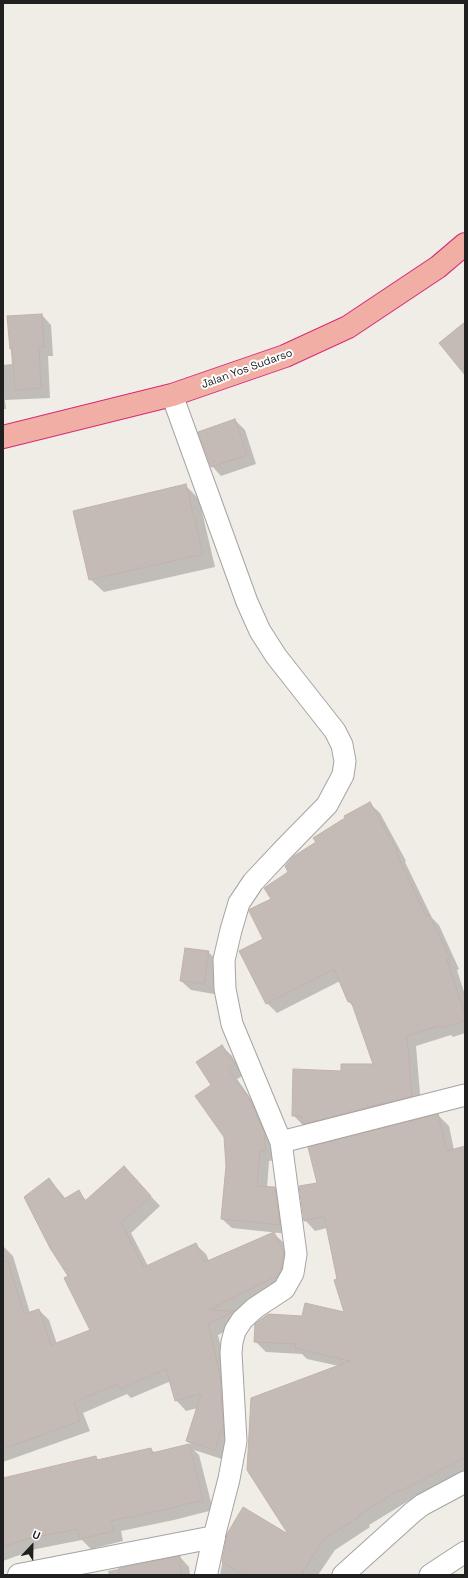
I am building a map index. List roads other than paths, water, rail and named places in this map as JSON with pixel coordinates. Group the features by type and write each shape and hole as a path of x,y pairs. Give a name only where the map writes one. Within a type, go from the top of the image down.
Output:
{"highway":[{"name":"Jalan Yos Sudarso","path":"3,438 172,395 285,356 348,327 438,267 465,244"}],"street":[{"path":"172,395 260,631 276,656 335,731 342,745 345,761 343,775 327,806 253,882 239,903 224,960 225,989 232,1024 281,1142 296,1263 284,1289 255,1308 242,1320 235,1331 231,1353 236,1441 229,1479 206,1575"},
{"path":"281,1142 465,1095"},
{"path":"343,1575 412,1512 465,1482"},
{"path":"19,1575 214,1537"},
{"path":"430,1575 465,1552"}]}
